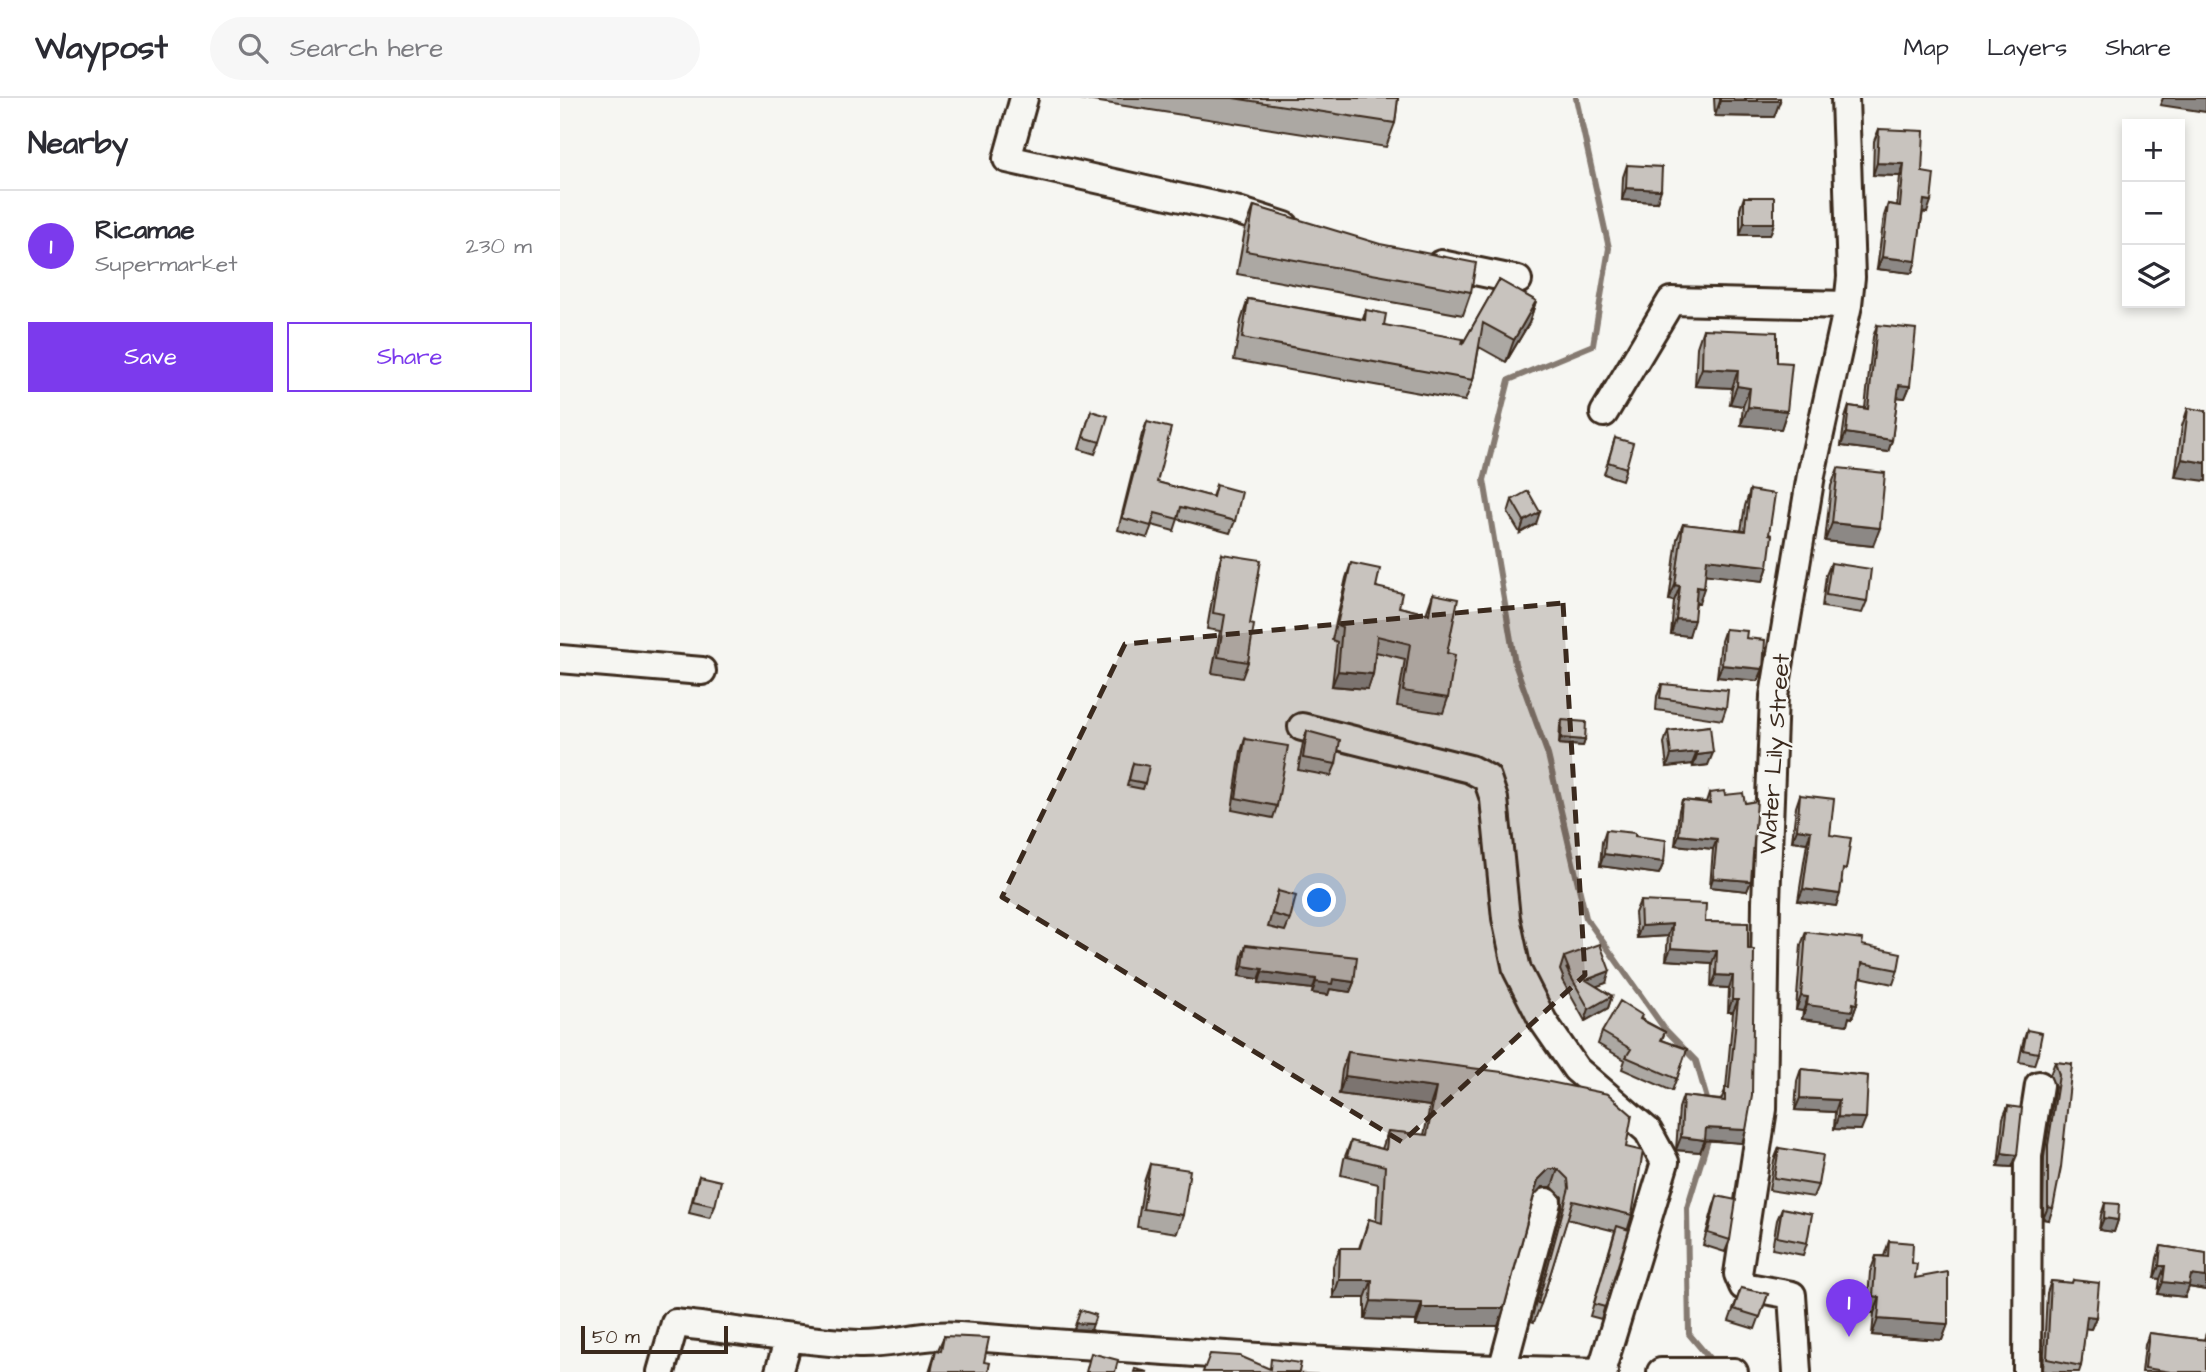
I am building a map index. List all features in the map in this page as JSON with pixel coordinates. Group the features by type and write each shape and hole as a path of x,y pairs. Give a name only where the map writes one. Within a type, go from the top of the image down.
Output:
{"street":[{"path":"1024,98 1007,159 1235,210 1315,234"},
{"name":"Water Lily Street","path":"1797,1372 1792,1295 1743,1286 1738,1274 1763,1109 1766,902 1774,696 1811,475 1848,304 1851,277 1845,98"},
{"path":"1416,260 1518,280"},
{"path":"1604,413 1671,302 1848,304"},
{"path":"560,659 702,671"},
{"path":"661,1372 675,1322 789,1338 862,1344 956,1335 1318,1366 1603,1372 1665,1162 1648,1131 1576,1069 1543,1021 1517,970 1506,918 1494,799 1487,778 1470,769 1302,727"},
{"path":"2027,1372 2028,1156 2039,1085"},
{"path":"1514,1371 1547,1202"},
{"path":"779,1372 789,1338"},
{"path":"1661,1372 1734,1372"}],"highlighted area":[{"path":"1563,603 1585,975 1402,1142 1002,897 1125,644"}],"building":[{"path":"1233,98 1398,98 1395,123"},
{"path":"1720,98 1780,98 1780,101 1720,101"},
{"path":"1879,129 1924,131 1922,172 1934,174 1931,201 1924,200 1916,261 1882,257 1888,204 1900,206 1904,164 1877,163"},
{"path":"1627,165 1662,167 1661,190 1626,188"},
{"path":"1744,197 1774,197 1774,223 1744,223"},
{"path":"1254,206 1380,244 1476,263 1471,292 1246,251"},
{"path":"1499,280 1536,301 1514,340 1483,323 1473,380 1242,338 1248,299 1365,320 1366,310 1386,314 1384,325 1463,339 1462,345"},
{"path":"1877,325 1916,329 1910,386 1899,385 1892,440 1846,433 1849,406 1868,409"},
{"path":"1703,329 1777,332 1777,362 1792,363 1787,411 1748,407 1750,388 1737,386 1738,370 1702,368"},
{"path":"2188,408 2206,411 2206,463 2182,459"},
{"path":"1091,411 1108,416 1100,442 1083,437"},
{"path":"1147,422 1171,428 1157,482 1213,497 1216,485 1242,492 1235,521 1181,507 1178,519 1155,513 1151,526 1122,518"},
{"path":"1615,438 1633,443 1626,468 1608,462"},
{"path":"1838,468 1885,473 1880,528 1832,523"},
{"path":"1750,490 1775,494 1769,534 1772,535 1768,566 1707,559 1704,588 1697,587 1694,620 1676,619 1680,586 1675,585 1683,524 1745,531"},
{"path":"1528,491 1540,512 1524,521 1512,500"},
{"path":"1222,554 1261,560 1250,624 1254,625 1248,662 1218,657 1225,615 1213,613"},
{"path":"1351,563 1380,569 1376,587 1402,593 1399,607 1429,614 1433,594 1458,599 1447,653 1455,655 1448,698 1403,691 1410,644 1377,636 1373,674 1338,671 1342,627 1337,625"},
{"path":"1831,563 1871,569 1867,601 1826,595"},
{"path":"1725,629 1747,631 1746,638 1765,640 1763,669 1722,665"},
{"path":"1662,684 1728,690 1726,708 1660,698"},
{"path":"1562,720 1586,722 1585,740 1561,738"},
{"path":"1710,726 1713,753 1671,755 1668,731"},
{"path":"1307,731 1340,740 1336,764 1303,758"},
{"path":"1245,739 1288,746 1277,806 1236,798"},
{"path":"1133,763 1149,766 1145,783 1129,780"},
{"path":"1724,791 1725,795 1743,793 1745,803 1757,801 1751,881 1713,878 1717,839 1679,835 1682,800 1710,803 1709,793"},
{"path":"1800,795 1834,799 1830,835 1851,838 1840,894 1803,889 1811,831 1797,829"},
{"path":"1606,830 1666,840 1664,862 1604,854"},
{"path":"1278,891 1296,896 1290,919 1272,914"},
{"path":"1640,901 1706,904 1705,922 1748,923 1748,949 1754,950 1752,1096 1746,1130 1706,1128 1705,1140 1681,1137 1683,1096 1725,1101 1725,1088 1729,1088 1738,1000 1732,1000 1733,976 1716,975 1717,951 1671,948 1672,924 1641,926"},
{"path":"1806,932 1863,939 1862,945 1901,953 1898,970 1862,963 1857,1004 1853,1003 1852,1011 1807,1005 1808,997 1801,996"},
{"path":"1600,944 1610,971 1586,980 1612,996 1589,1009 1566,968 1569,970 1564,957"},
{"path":"1246,945 1357,957 1354,982 1333,979 1332,984 1316,982 1316,979 1262,972 1263,969 1243,966"},
{"path":"1620,1001 1642,1015 1640,1019 1665,1032 1661,1040 1687,1049 1677,1079 1626,1057 1631,1049 1602,1032"},
{"path":"2027,1030 2042,1033 2038,1053 2023,1050"},
{"path":"1348,1052 1502,1072 1608,1094 1632,1115 1626,1147 1643,1151 1632,1215 1573,1201 1541,1304 1538,1303 1569,1188 1568,1179 1558,1169 1549,1169 1538,1180 1504,1308 1422,1308 1422,1303 1371,1301 1372,1280 1339,1280 1340,1248 1360,1248 1369,1219 1382,1223 1385,1166 1347,1157 1351,1141 1386,1150 1388,1131 1427,1135 1436,1088 1345,1076"},
{"path":"2055,1062 2072,1064 2061,1167 2053,1208 2048,1207 2048,1145 2059,1075"},
{"path":"1801,1069 1868,1076 1866,1118 1838,1117 1839,1100 1800,1098"},
{"path":"2008,1106 2022,1108 2017,1155 2002,1153"},
{"path":"1779,1148 1823,1155 1818,1185 1774,1178"},
{"path":"1150,1164 1190,1170 1183,1215 1143,1209"},
{"path":"699,1176 721,1181 715,1206 693,1201"},
{"path":"1717,1196 1736,1200 1730,1240 1708,1233"},
{"path":"2105,1203 2119,1204 2118,1220 2104,1218"},
{"path":"1782,1208 1812,1214 1807,1243 1777,1237"},
{"path":"1617,1226 1629,1230 1605,1307 1594,1304"},
{"path":"1889,1241 1913,1243 1912,1263 1917,1264 1915,1278 1948,1272 1948,1324 1878,1319 1880,1297 1873,1296 1876,1256 1888,1257"},
{"path":"2161,1246 2206,1253 2206,1277 2191,1275 2189,1285 2163,1282 2165,1266 2159,1266"},
{"path":"2073,1280 2099,1283 2096,1317 2087,1316 2081,1366 2047,1359 2051,1281 2072,1283"},
{"path":"1741,1288 1768,1294 1760,1317 1734,1309"},
{"path":"1080,1310 1096,1315 1093,1324 1076,1323"},
{"path":"2149,1333 2206,1340 2206,1372 2171,1372 2145,1368"},
{"path":"944,1336 989,1338 984,1362 990,1363 988,1372 931,1372 936,1350 941,1351"},
{"path":"1091,1353 1118,1360 1115,1372 1086,1372"},
{"path":"1210,1354 1240,1356 1270,1369 1271,1359 1301,1363 1299,1372 1203,1372"}],"waterway":[{"path":"1576,98 1609,248 1593,345 1509,380 1484,480 1515,664 1548,755 1586,918 1664,1028 1696,1061 1709,1106"},
{"path":"1710,1133 1687,1208 1689,1334 1715,1365"}],"place":[{"name":"Ricamae","path":"1849,1337"}]}
